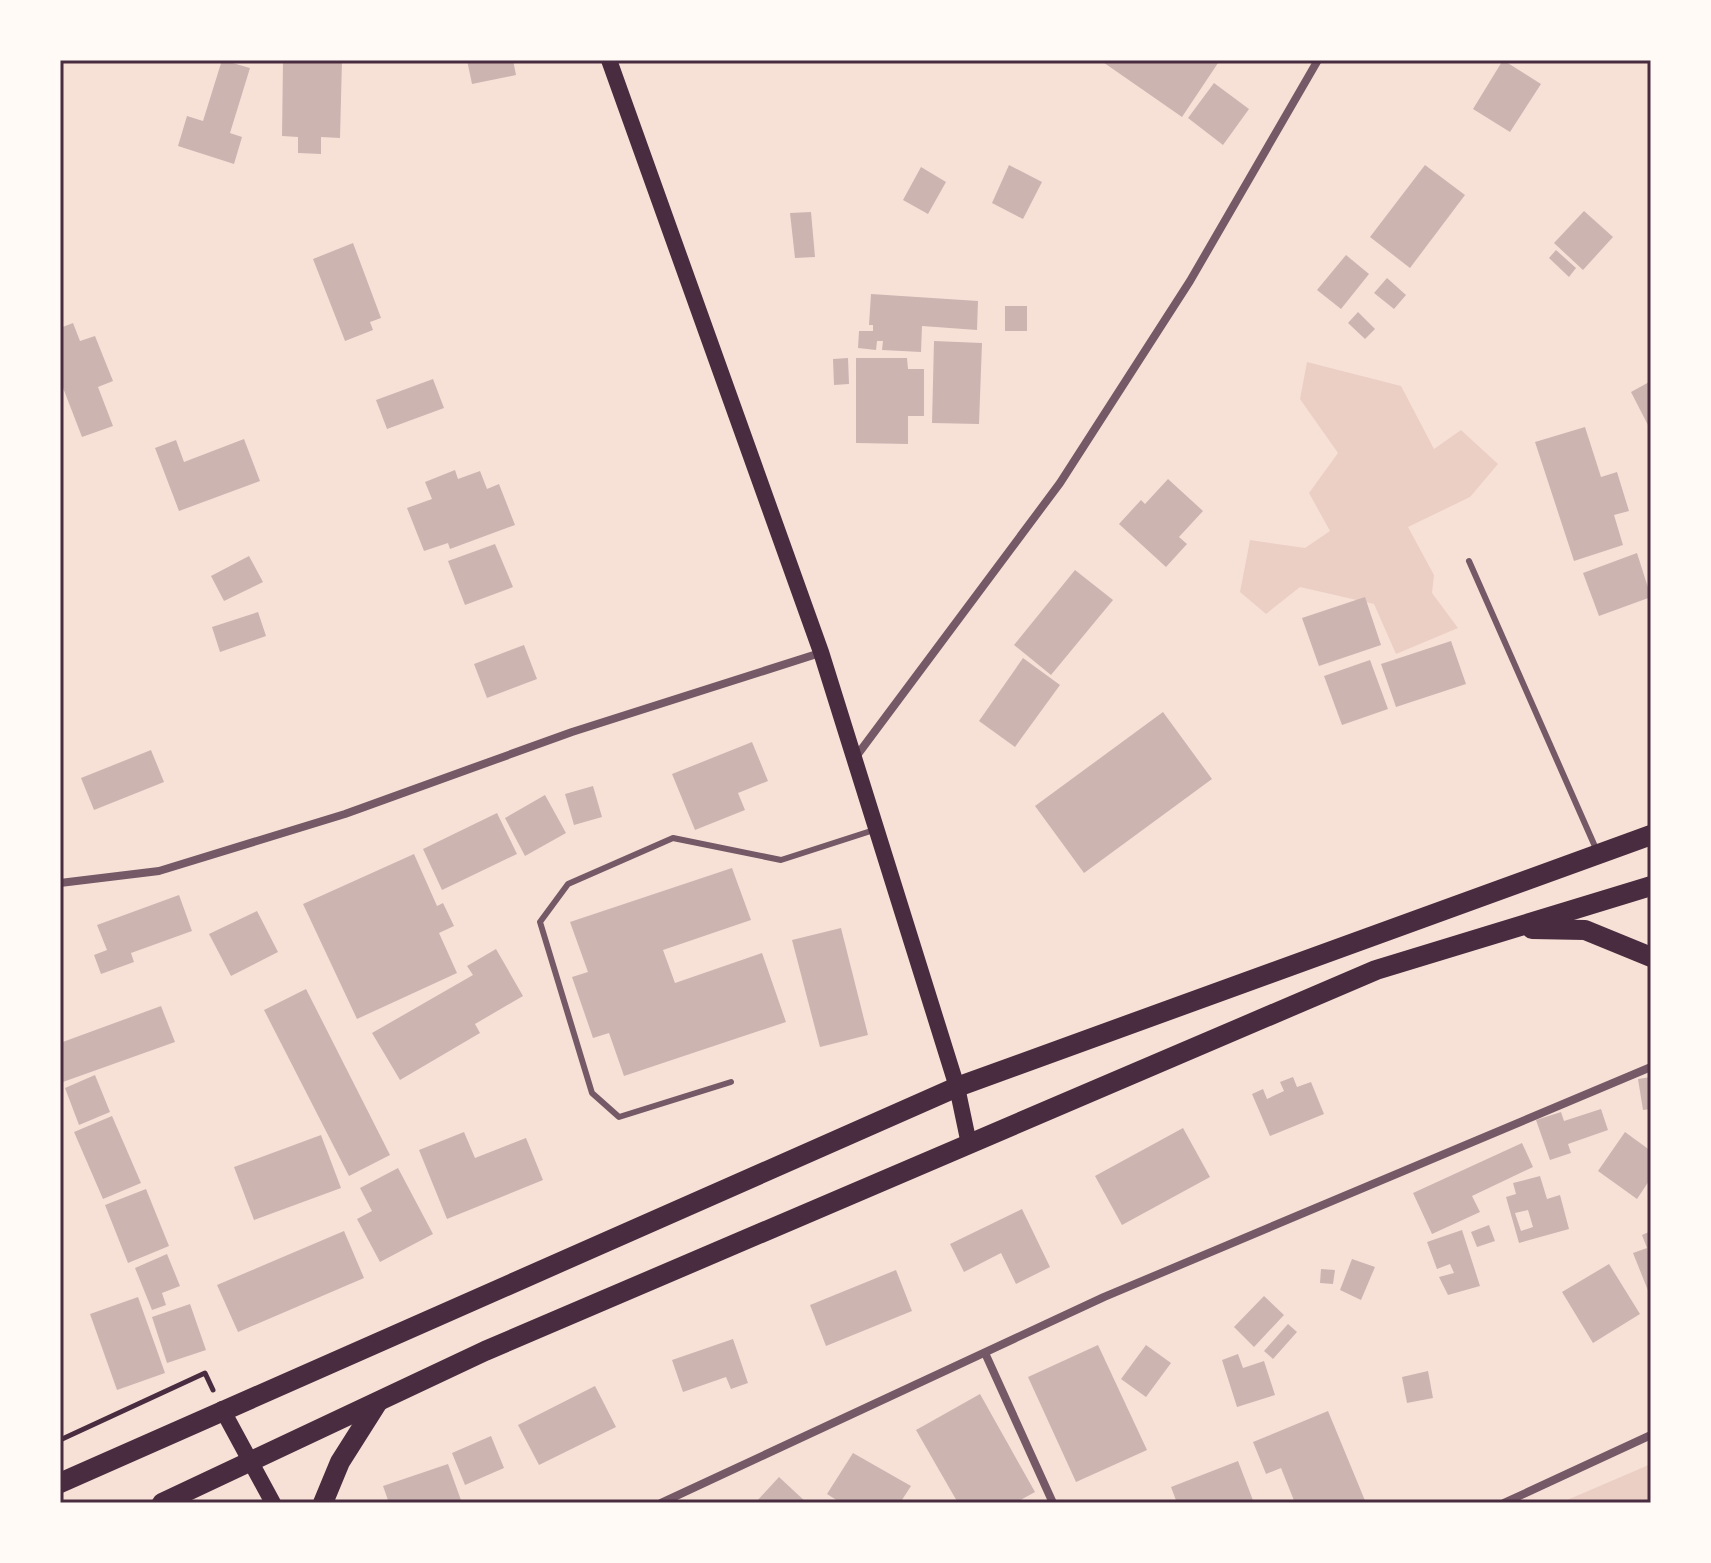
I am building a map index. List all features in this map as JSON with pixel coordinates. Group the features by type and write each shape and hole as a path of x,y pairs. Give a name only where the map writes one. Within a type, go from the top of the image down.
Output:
{"main road":[{"path":"609,60 821,652 957,1087 969,1144"},
{"path":"60,1483 957,1087 1651,835"},
{"path":"162,1503 485,1351 1376,970 1651,886"},
{"path":"1515,929 1585,930 1651,957"},
{"path":"323,1503 340,1462 378,1402"},
{"path":"222,1409 273,1503"}],"street":[{"path":"855,758 1060,483 1190,281 1318,60"},
{"path":"60,883 159,871 345,814 572,732 821,652"},
{"path":"661,1503 1104,1297 1651,1067"},
{"path":"985,1353 1053,1503"},
{"path":"1504,1503 1651,1435"}],"lane":[{"path":"1469,561 1598,855"},
{"path":"731,1082 619,1117 592,1093 540,922 568,884 673,838 781,860 877,828"}],"path":[{"path":"60,1440 205,1373 222,1409"}],"shaded area":[{"path":"1307,362 1401,386 1434,449 1461,430 1498,464 1470,497 1408,527 1434,575 1432,593 1458,628 1396,654 1374,604 1300,587 1266,614 1240,592 1250,540 1305,548 1330,531 1309,493 1338,453 1300,399"},
{"path":"1651,1464 1651,1503 1560,1503"}],"building":[{"path":"222,60 250,68 230,133 242,137 234,164 178,146 187,116 203,121"},
{"path":"283,60 342,60 340,138 321,137 321,154 298,153 298,137 282,136"},
{"path":"467,60 513,60 516,75 472,84"},
{"path":"1100,60 1213,60 1218,63 1182,117"},
{"path":"1503,60 1541,84 1510,132 1473,109"},
{"path":"1214,83 1249,109 1223,145 1188,118"},
{"path":"1009,165 1042,182 1023,219 992,203"},
{"path":"1425,165 1465,195 1410,268 1370,237"},
{"path":"921,167 946,182 928,214 903,200"},
{"path":"1584,211 1613,237 1583,270 1554,243"},
{"path":"811,212 815,257 795,258 790,213"},
{"path":"353,243 381,318 370,322 373,330 345,341 313,259"},
{"path":"1556,250 1576,268 1569,277 1549,258"},
{"path":"1346,255 1369,274 1341,309 1317,290"},
{"path":"1387,278 1406,295 1394,309 1374,293"},
{"path":"871,294 978,301 977,330 922,326 921,352 882,350 883,341 877,341 876,350 858,348 859,331 873,331 873,325 869,325"},
{"path":"1005,306 1027,306 1027,331 1005,331"},
{"path":"1358,312 1375,329 1365,339 1348,323"},
{"path":"73,323 80,341 95,336 113,381 98,387 113,426 82,437 60,380 60,328"},
{"path":"934,341 982,343 979,424 932,423"},
{"path":"848,358 849,384 834,385 833,359"},
{"path":"856,358 907,358 908,369 924,369 924,416 908,416 908,444 856,443"},
{"path":"433,379 444,408 387,429 376,400"},
{"path":"1651,381 1651,431 1631,392"},
{"path":"1585,427 1601,477 1617,472 1629,511 1614,515 1623,545 1574,561 1535,442"},
{"path":"244,439 260,481 179,511 155,448 176,440 184,462"},
{"path":"455,470 458,479 480,471 487,489 499,484 515,525 450,549 448,543 424,551 407,508 432,499 425,482"},
{"path":"1168,479 1203,511 1179,537 1187,544 1166,567 1119,524 1141,500 1145,504"},
{"path":"495,544 513,587 465,605 448,561"},
{"path":"1637,553 1651,597 1599,616 1583,573"},
{"path":"249,556 263,582 224,601 211,576"},
{"path":"1075,570 1113,600 1051,675 1014,645"},
{"path":"1365,597 1381,645 1319,666 1302,618"},
{"path":"258,612 266,636 220,652 212,627"},
{"path":"1451,641 1466,684 1396,707 1381,664"},
{"path":"524,645 537,679 487,698 474,664"},
{"path":"1023,658 1060,685 1015,747 979,721"},
{"path":"1370,660 1388,709 1342,725 1324,676"},
{"path":"1163,712 1212,779 1084,873 1035,806"},
{"path":"752,742 768,781 738,793 745,810 695,830 672,774"},
{"path":"151,750 164,782 94,810 81,778"},
{"path":"593,786 602,817 574,825 565,794"},
{"path":"545,795 566,833 525,856 505,818"},
{"path":"497,813 517,854 442,890 423,849"},
{"path":"414,854 437,906 443,903 454,926 439,933 457,973 357,1019 303,904"},
{"path":"732,868 751,920 663,950 675,983 762,953 786,1022 624,1076 609,1033 593,1038 572,977 588,972 570,922"},
{"path":"179,895 192,931 131,953 134,962 101,974 94,955 107,950 97,925"},
{"path":"257,911 278,952 231,976 209,934"},
{"path":"841,928 868,1035 820,1047 792,940"},
{"path":"496,949 523,996 475,1024 480,1033 400,1080 372,1033 473,975 467,966"},
{"path":"306,989 390,1155 349,1176 264,1010"},
{"path":"161,1006 175,1042 60,1083 60,1043"},
{"path":"95,1075 110,1112 79,1125 65,1088"},
{"path":"1293,1077 1297,1087 1311,1082 1324,1114 1270,1136 1252,1094 1263,1089 1267,1099 1284,1091 1280,1082"},
{"path":"1651,1077 1651,1109 1643,1110 1638,1079"},
{"path":"1601,1109 1608,1130 1568,1144 1571,1153 1550,1160 1536,1120 1561,1112 1564,1121"},
{"path":"112,1116 141,1183 103,1199 74,1132"},
{"path":"1183,1128 1210,1177 1122,1225 1095,1176"},
{"path":"464,1132 475,1158 526,1138 543,1180 447,1219 419,1150"},
{"path":"1625,1132 1651,1151 1651,1178 1637,1199 1598,1171"},
{"path":"321,1135 341,1188 254,1220 234,1167"},
{"path":"1522,1143 1533,1167 1472,1196 1480,1212 1432,1234 1413,1193"},
{"path":"398,1168 433,1234 380,1262 357,1219 372,1211 360,1188"},
{"path":"1540,1176 1547,1199 1560,1195 1569,1229 1519,1243 1506,1197 1516,1194 1513,1183","holes":["1528,1210 1533,1227 1521,1231 1515,1213"]},
{"path":"146,1189 169,1246 128,1263 105,1205"},
{"path":"1022,1209 1050,1267 1016,1284 1001,1253 964,1272 950,1244"},
{"path":"1489,1225 1495,1241 1477,1247 1471,1232"},
{"path":"1462,1230 1480,1286 1448,1295 1439,1277 1454,1273 1450,1264 1437,1269 1427,1242"},
{"path":"344,1231 364,1278 238,1332 217,1285"},
{"path":"1651,1231 1651,1298 1633,1253 1647,1248 1642,1235"},
{"path":"167,1254 180,1286 162,1293 166,1305 152,1310 135,1268"},
{"path":"1352,1259 1375,1267 1361,1300 1340,1290"},
{"path":"1609,1264 1640,1314 1593,1343 1562,1292"},
{"path":"1321,1269 1335,1270 1333,1284 1320,1283"},
{"path":"896,1270 912,1311 826,1346 810,1305"},
{"path":"1264,1296 1284,1315 1254,1347 1234,1327"},
{"path":"138,1297 165,1373 117,1390 90,1314"},
{"path":"190,1304 206,1350 167,1363 152,1317"},
{"path":"1288,1324 1297,1332 1273,1359 1264,1351"},
{"path":"733,1339 748,1383 731,1389 726,1377 683,1392 672,1360"},
{"path":"1098,1345 1147,1450 1076,1482 1028,1377"},
{"path":"1146,1345 1171,1363 1146,1397 1121,1379"},
{"path":"1238,1354 1243,1368 1264,1361 1275,1395 1237,1407 1222,1360"},
{"path":"1428,1371 1433,1398 1407,1403 1402,1377"},
{"path":"595,1386 616,1427 539,1465 518,1425"},
{"path":"980,1394 1035,1492 1015,1503 958,1503 916,1430"},
{"path":"1328,1411 1366,1503 1295,1503 1281,1468 1266,1474 1253,1442"},
{"path":"491,1436 504,1468 465,1485 452,1453"},
{"path":"853,1453 911,1486 900,1503 841,1503 827,1494"},
{"path":"1238,1461 1254,1503 1177,1503 1171,1487"},
{"path":"448,1464 462,1503 389,1503 383,1486"},
{"path":"779,1477 807,1503 755,1503"}]}
